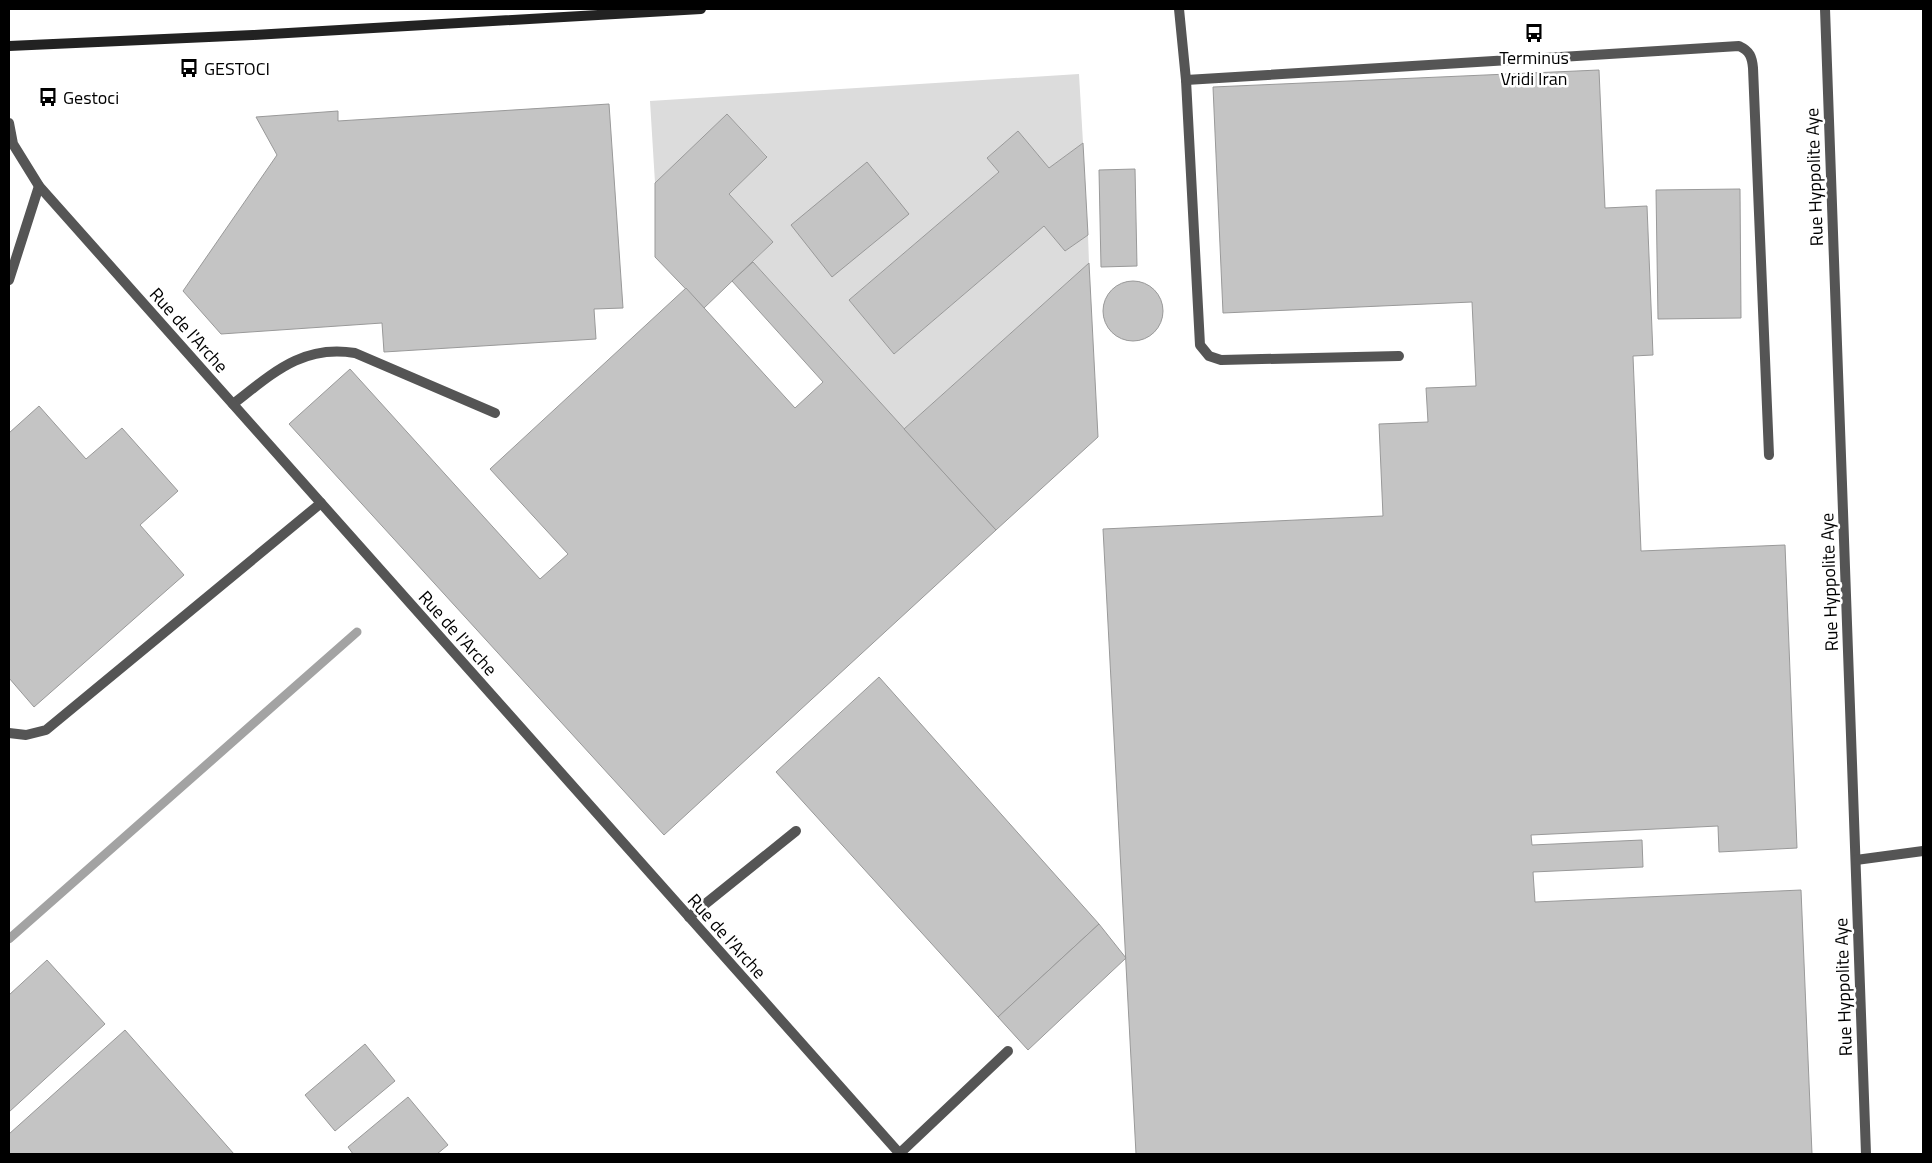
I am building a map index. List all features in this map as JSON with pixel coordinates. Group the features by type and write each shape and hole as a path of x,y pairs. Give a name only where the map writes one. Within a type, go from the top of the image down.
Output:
{"main road":[{"path":"9,46 253,35 701,9"}],"street":[{"path":"1179,9 1186,80 1200,345 1209,356 1222,360 1399,356"},
{"name":"Rue Hyppolite Aye","path":"1824,9 1866,1154"},
{"path":"1186,80 1739,46 1747,50 1753,61 1769,454"},
{"name":"Rue de l'Arche","path":"9,123 13,144 39,186 899,1154"},
{"path":"9,280 39,186"},
{"path":"233,404 296,360 310,354 340,351 354,353 495,413"},
{"path":"9,733 26,735 46,730 321,503"},
{"path":"688,917 796,830"},
{"path":"1856,860 1923,851"},
{"path":"899,1154 1008,1051"}],"shaded area":[{"path":"1079,74 1083,143 1049,168 1018,132 987,158 999,172 849,300 894,354 1044,226 1065,251 1088,235 1089,263 904,429 753,262 773,242 729,194 767,156 727,114 655,183 650,101"}],"building":[{"path":"1599,70 1605,208 1647,206 1653,355 1633,356 1641,551 1785,545 1797,848 1719,852 1718,826 1531,835 1532,845 1642,840 1643,867 1533,872 1535,902 1801,890 1812,1154 1136,1154 1103,529 1383,516 1379,424 1428,422 1426,388 1476,386 1472,302 1223,313 1213,87"},
{"path":"609,104 623,308 594,309 596,339 384,352 382,323 221,334 183,291 277,155 256,117 338,111 338,121"},
{"path":"727,114 767,157 729,194 773,242 704,308 655,257 655,183"},
{"path":"1018,131 1049,168 1083,143 1088,235 1065,251 1044,226 894,354 849,300 999,172 987,158"},
{"path":"867,162 909,214 832,277 791,225"},
{"path":"1135,169 1137,266 1101,267 1099,170"},
{"path":"1740,189 1741,318 1658,319 1656,190"},
{"path":"753,262 996,530 664,835 289,424 350,369 540,579 568,554 490,469 686,288 795,408 823,382 732,281"},
{"path":"1089,263 1098,437 996,530 904,429"},
{"path":"1133,281 1149,286 1154,290 1158,295 1163,311 1158,327 1154,332 1149,336 1133,341 1117,336 1112,332 1108,327 1103,311 1108,295 1112,290 1117,286"},
{"path":"39,406 86,459 122,428 178,491 140,525 184,575 34,707 9,678 9,433"},
{"path":"879,677 1099,924 998,1017 776,772"},
{"path":"1099,924 1126,958 1028,1050 998,1017"},
{"path":"47,960 105,1024 9,1112 9,995"},
{"path":"125,1030 234,1154 9,1154 9,1134"},
{"path":"365,1044 395,1081 335,1131 305,1095"},
{"path":"408,1097 448,1145 437,1154 353,1154 348,1147"}],"waterway":[{"path":"9,939 357,632"}],"place":[{"name":"Terminus Vridi Iran","path":"1534,33"},
{"name":"GESTOCI","path":"189,68"},
{"name":"Gestoci","path":"48,97"}]}
